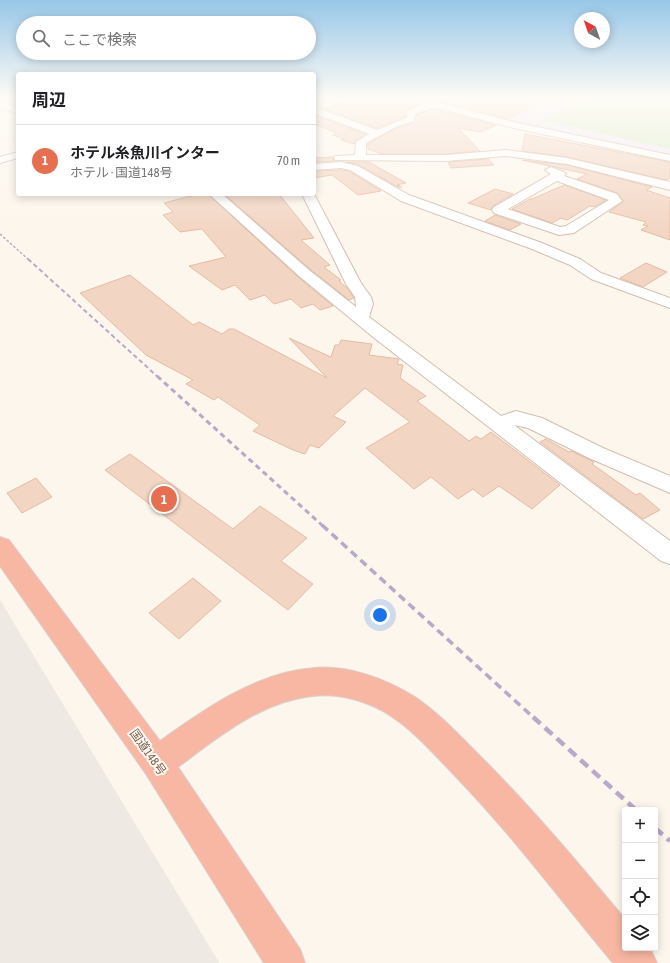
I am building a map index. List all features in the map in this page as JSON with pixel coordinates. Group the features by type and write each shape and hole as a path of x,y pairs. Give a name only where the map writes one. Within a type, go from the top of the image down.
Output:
{"highway":[{"name":"国道148号","path":"0,547 156,763 286,963"},
{"path":"156,763 225,715 248,701 278,689 305,683 332,681 360,686 384,696 410,712 476,774 521,824 622,944"},
{"path":"628,951 638,963"}],"street":[{"path":"360,158 361,142"},
{"path":"594,142 670,158"},
{"path":"316,166 336,161 360,158 446,158 506,153 535,156 639,177 670,186"},
{"path":"0,160 16,156"},
{"path":"316,156 336,161 354,168 377,180 405,198 537,246 570,260 596,276 670,303"},
{"path":"535,156 537,163 560,174 498,210 559,231 564,231 569,230 616,201 613,197 557,177"},
{"path":"217,196 304,273 670,554"},
{"path":"309,196 354,284 364,296 366,304 361,318"},
{"path":"499,423 516,418 535,423 596,453 670,485"}],"shaded area":[{"path":"607,142 670,142 670,155"},
{"path":"0,600 217,959 219,963 0,963"}],"green space":[{"path":"638,142 670,142 670,149"}],"building":[{"path":"372,142 471,142 480,151 446,154 382,154 368,149 368,144"},
{"path":"524,142 566,142 670,162 670,178 666,180 567,157 522,151"},
{"path":"333,157 334,161 316,162 316,158"},
{"path":"488,159 494,165 451,168 448,162"},
{"path":"522,160 567,165 652,187 646,190 670,198 670,240 641,230 648,226 643,225 646,222 609,212 623,202 623,200 617,193 577,179 587,174"},
{"path":"346,162 369,162 406,183 397,185 402,187 398,187 359,165"},
{"path":"316,171 349,171 381,191 358,195 332,175 316,178"},
{"path":"564,185 606,200 594,207 590,206 567,220 561,218 552,223 512,209 530,199"},
{"path":"495,189 513,194 493,206 491,210 468,203"},
{"path":"190,196 210,196 298,277 333,306 320,310 313,304 301,308 291,299 274,304 265,295 250,300 235,285 222,290 189,266 226,257 202,229 180,232 163,215 173,212 164,203"},
{"path":"226,196 281,196 314,238 301,240 330,265 324,267 341,280 339,281 346,287 354,298 349,300 310,269"},
{"path":"495,215 521,224 510,230 485,221"},
{"path":"646,263 667,272 643,287 620,278"},
{"path":"130,275 193,325 199,322 222,334 229,329 234,329 327,378 289,338 331,357 335,345 339,345 341,340 372,344 369,355 399,359 397,364 403,365 400,378 426,396 417,401 469,441 476,436 481,439 491,432 560,485 532,509 499,486 483,497 473,489 458,499 431,477 414,489 366,448 410,422 365,388 333,416 346,422 319,448 310,445 305,454 253,431 260,425 218,397 214,400 186,384 193,380 146,355 80,293"},
{"path":"546,439 569,452 571,451 594,462 592,464 636,495 640,493 660,510 643,519 540,442"},
{"path":"130,454 233,529 260,506 307,538 281,561 313,584 288,610 105,470"},
{"path":"36,478 52,497 22,513 7,493"},
{"path":"193,578 221,601 179,639 149,613"}],"railway":[{"path":"0,234 29,260"},
{"path":"28,259 158,377"},
{"path":"157,376 323,526"},
{"path":"322,525 534,718"},
{"path":"533,717 633,807"},
{"path":"658,831 670,841"}],"place":[{"name":"ホテル糸魚川インター","path":"164,499"}]}
